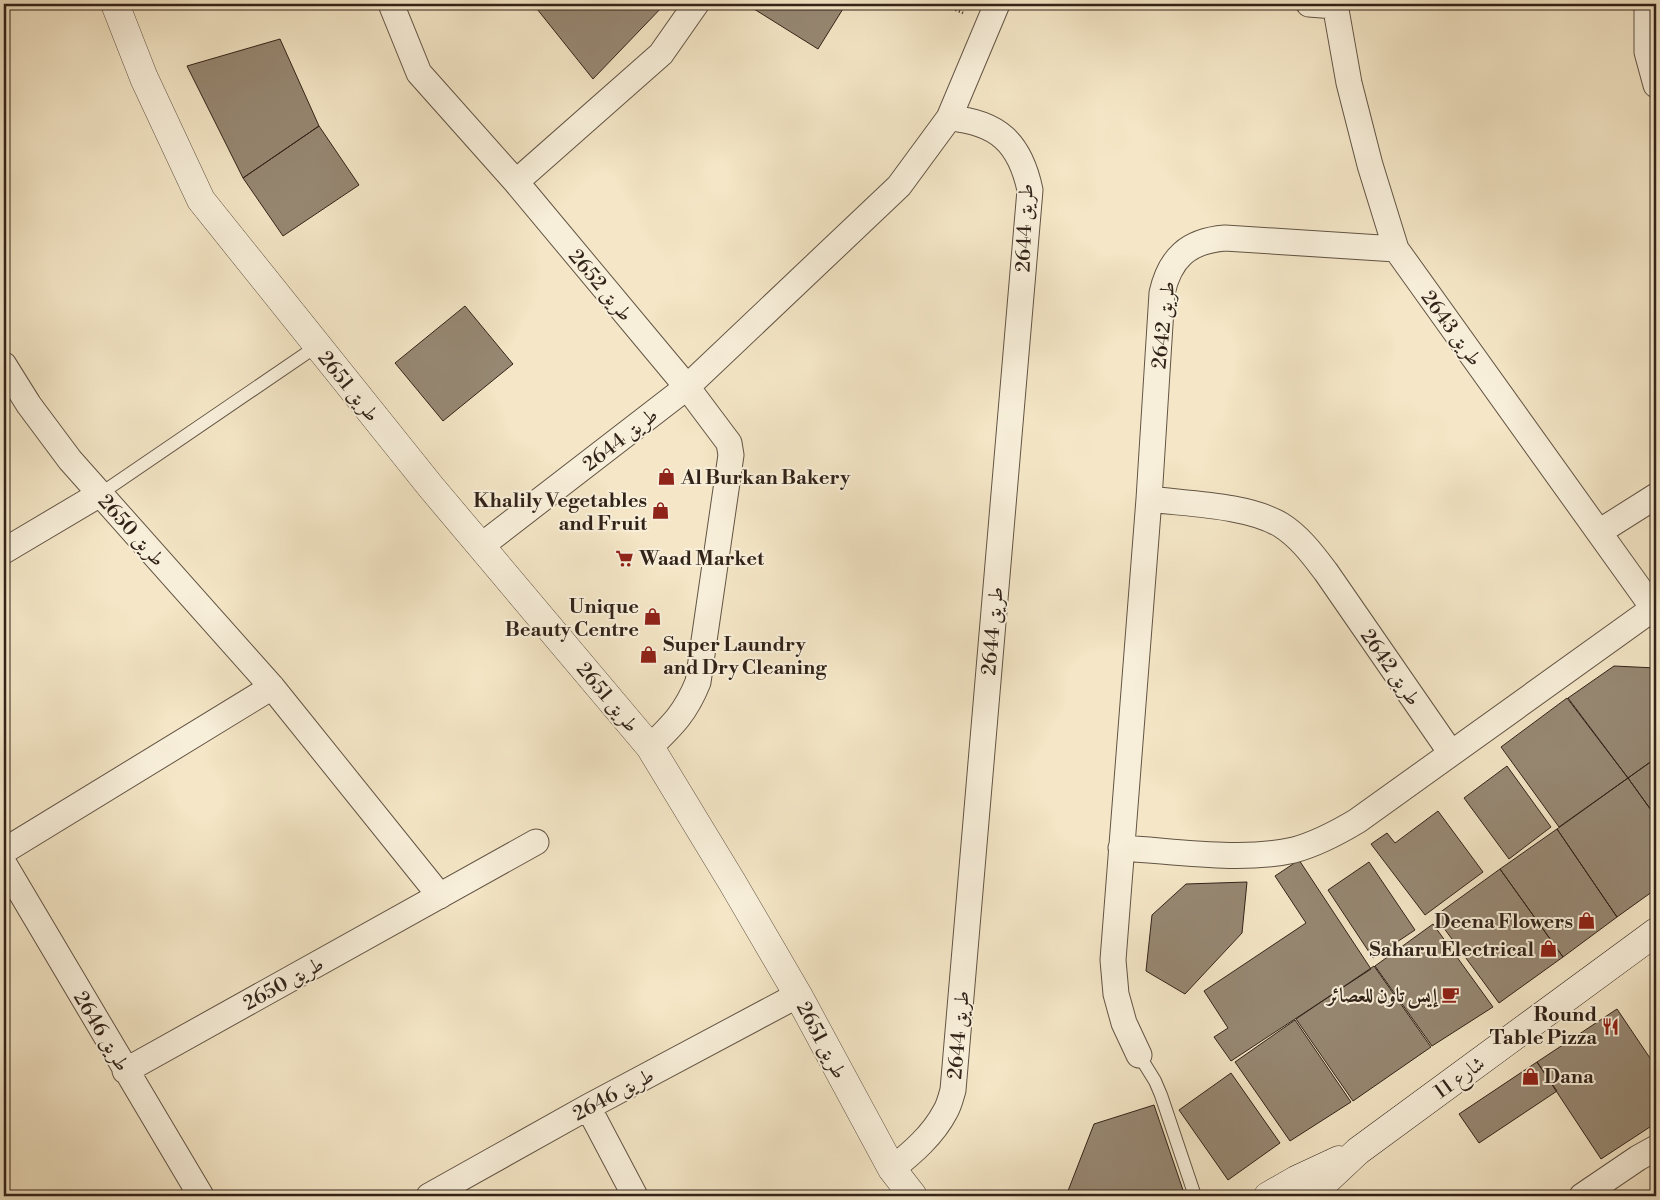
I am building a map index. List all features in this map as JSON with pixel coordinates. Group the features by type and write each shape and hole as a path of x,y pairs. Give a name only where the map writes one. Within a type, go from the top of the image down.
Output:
{"street":[{"name":"طريق 2651","path":"115,4 144,78 201,200 431,487 650,747 798,995 892,1169 913,1196"},
{"name":"طريق 2652","path":"391,4 419,73 516,182 687,387"},
{"path":"516,182 661,54 696,4"},
{"name":"طريق 2644","path":"481,546 687,387 898,186 949,118 996,4"},
{"path":"1309,4 1335,5"},
{"path":"1647,4 1647,52 1656,85"},
{"name":"طريق 2643","path":"1335,5 1349,84 1370,165 1396,249 1655,610"},
{"name":"طريق 2644","path":"892,1169 912,1153 930,1133 946,1112 953,1090 1030,190 1026,171 1018,152 1004,138 988,127 969,120 949,118"},
{"name":"طريق 2642","path":"1138,1055 1124,1023 1116,994 1113,960 1150,499 1162,294 1168,273 1180,255 1194,245 1208,240 1224,238 1396,249"},
{"name":"طريق 2650","path":"4,365 48,432 100,494 272,687 440,896"},
{"path":"650,747 675,723 690,702 698,682 731,455 729,443 687,387"},
{"path":"4,551 100,494"},
{"path":"1599,532 1656,496"},
{"name":"طريق 2642","path":"1150,499 1240,510 1261,516 1281,525 1298,538 1326,572 1451,753"},
{"path":"1121,848 1254,855 1296,849 1317,842 1357,821 1655,610"},
{"path":"4,851 272,687"},
{"name":"طريق 2650","path":"125,1071 536,842"},
{"name":"طريق 2646","path":"4,864 125,1071 201,1196"},
{"name":"شارع 11","path":"1310,1196 1358,1152 1656,932"},
{"name":"طريق 2646","path":"429,1196 588,1107 798,995"},
{"path":"588,1107 635,1196"},
{"path":"1582,1196 1656,1148"},
{"name":"شارع 11","path":"1268,1196 1296,1180 1358,1152"},
{"path":"892,1169 904,1196"}],"lane":[{"path":"100,494 317,346"},
{"path":"1138,1055 1155,1081 1161,1095 1195,1196"}],"building":[{"path":"533,4 665,4 593,79"},
{"path":"746,4 846,4 818,49"},
{"path":"280,39 319,126 243,178 187,66"},
{"path":"319,126 359,185 283,236 243,178"},
{"path":"465,306 513,364 443,421 395,363"},
{"path":"1614,666 1656,668 1656,758 1628,778 1568,698"},
{"path":"1567,698 1628,778 1559,827 1501,747"},
{"path":"1656,758 1656,817 1628,778"},
{"path":"1507,766 1551,827 1509,859 1464,798"},
{"path":"1628,778 1656,817 1656,889 1617,917 1557,829"},
{"path":"1438,811 1483,872 1425,915 1371,844 1387,833 1395,843"},
{"path":"1557,829 1617,917 1563,957 1500,869"},
{"path":"1299,860 1371,969 1231,1061 1214,1037 1228,1028 1204,991 1306,923 1275,876"},
{"path":"1369,862 1415,930 1373,958 1328,890"},
{"path":"1500,869 1563,957 1499,1003 1435,916"},
{"path":"1247,882 1242,933 1185,994 1146,971 1152,915 1186,884"},
{"path":"1433,924 1493,1007 1432,1046 1375,966"},
{"path":"1374,966 1431,1047 1353,1101 1296,1019"},
{"path":"1617,1009 1656,1067 1656,1123 1601,1159 1537,1062"},
{"path":"1295,1020 1351,1102 1290,1141 1235,1062"},
{"path":"1537,1062 1557,1091 1479,1143 1459,1114"},
{"path":"1231,1073 1280,1143 1228,1180 1179,1110"},
{"path":"1154,1105 1185,1196 1066,1196 1094,1124"}],"place":[{"name":"Al Burkan Bakery","path":"667,477"},
{"name":"Khalily Vegetables and Fruit","path":"661,511"},
{"name":"Waad Market","path":"625,558"},
{"name":"Unique Beauty Centre","path":"653,617"},
{"name":"Super Laundry and Dry Cleaning","path":"649,655"},
{"name":"Deena Flowers","path":"1587,921"},
{"name":"Saharu Electrical","path":"1548,949"},
{"name":"إيس تاون للعصائر","path":"1451,995"},
{"name":"Round Table Pizza","path":"1611,1026"},
{"name":"Dana","path":"1530,1076"}]}
